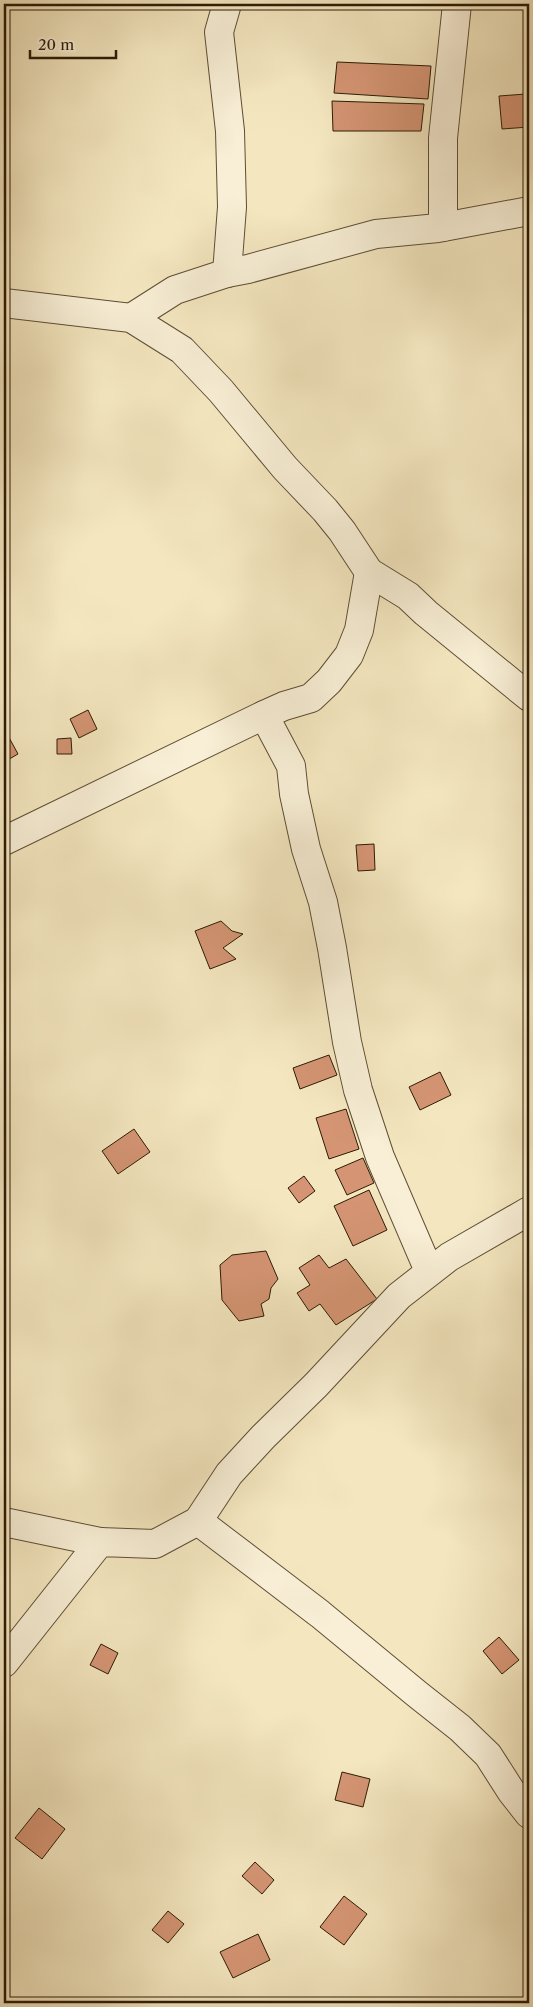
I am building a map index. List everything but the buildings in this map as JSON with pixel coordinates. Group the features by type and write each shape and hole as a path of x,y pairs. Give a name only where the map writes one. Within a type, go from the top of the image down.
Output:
{"street":[{"path":"227,4 219,32 230,131 232,207 227,273"},
{"path":"443,227 443,138 457,4"},
{"path":"131,318 175,290 227,273 376,234 443,227 529,211"},
{"path":"175,290 159,312 160,326 221,391 286,468 325,510 342,531 369,572 408,596 426,613 529,697"},
{"path":"4,303 131,318 182,350"},
{"path":"4,841 264,715 284,706 311,698 329,682 349,655 359,630 369,572"},
{"path":"264,715 291,766 294,794 306,850 323,902 358,1090 380,1157 429,1271"},
{"path":"4,1522 100,1542 155,1544 198,1521 229,1474 263,1436 316,1385 399,1296 429,1271 471,1244 529,1211"},
{"path":"198,1521 320,1614 460,1728 488,1755 511,1791 529,1814"},
{"path":"6,1654 100,1542"}]}
